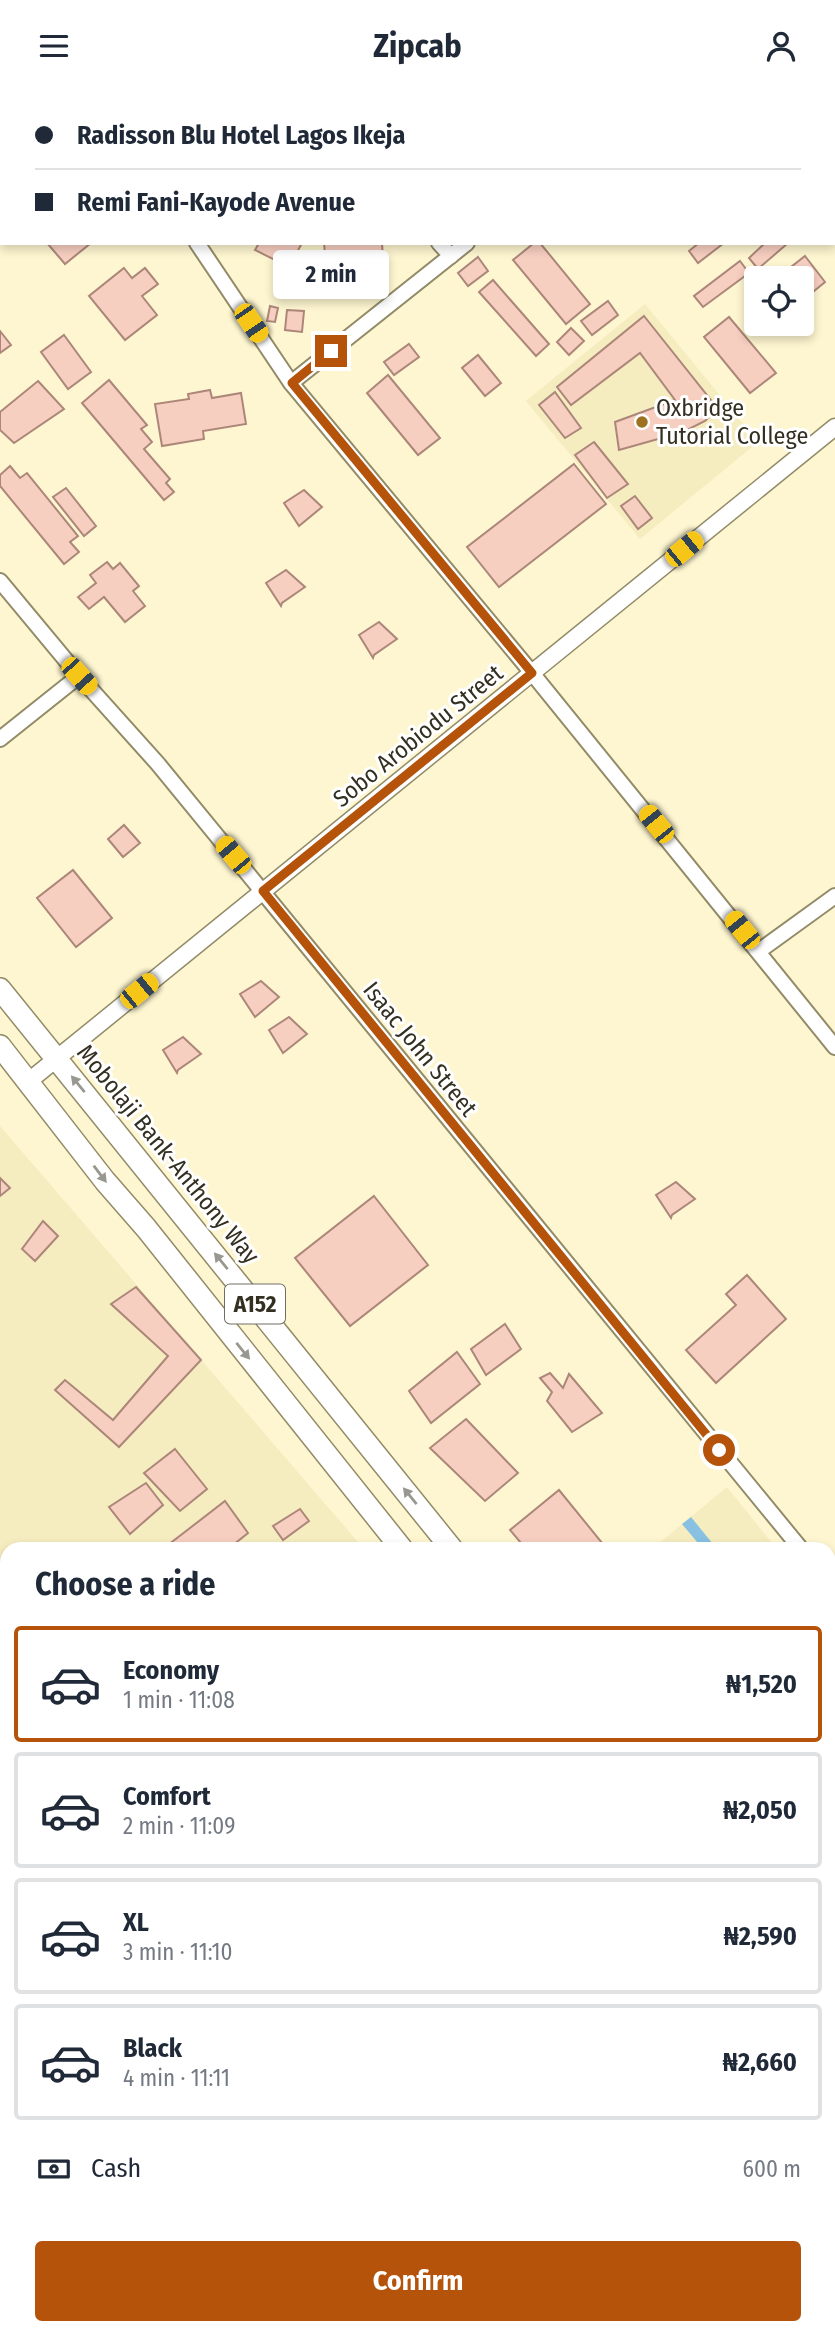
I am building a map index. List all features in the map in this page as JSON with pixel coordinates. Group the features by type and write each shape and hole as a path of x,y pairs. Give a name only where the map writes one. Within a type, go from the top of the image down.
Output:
{"main road":[{"name":"Mobolaji Bank-Anthony Way","path":"0,989 446,1542"},
{"name":"A152","path":"0,1046 105,1181 396,1542"}],"street":[{"path":"198,245 292,383 532,673 835,1047"},
{"path":"441,245 451,256"},
{"path":"292,383 465,245"},
{"name":"Sobo Arobiodu Street","path":"29,1081 835,427"},
{"name":"Isaac John Street","path":"0,581 79,676 158,764 795,1542"},
{"path":"0,739 79,676"},
{"path":"759,951 835,896"}],"shaded area":[{"name":"Oxbridge Tutorial College","path":"645,304 758,442 640,539 526,401"},
{"path":"0,1126 358,1542 0,1542"},
{"path":"727,1487 771,1542 660,1542"}],"water":[{"path":"691,1517 711,1542 697,1542 682,1524"}],"building":[{"path":"49,245 89,245 65,264"},
{"path":"258,245 301,245 289,267 255,250"},
{"path":"324,245 382,245 384,275 327,279"},
{"path":"532,245 542,245 590,304 566,324 513,260"},
{"path":"696,245 721,245 698,263 689,251"},
{"path":"763,245 786,245 761,266 756,266 749,258"},
{"path":"805,256 813,266 792,266"},
{"path":"478,257 488,271 468,286 458,273"},
{"path":"740,261 744,266 744,277 703,307 694,296"},
{"path":"124,268 132,278 145,268 158,284 142,296 157,315 125,340 89,296"},
{"path":"814,268 825,282 814,291"},
{"path":"493,280 549,344 536,356 479,292"},
{"path":"608,301 618,315 592,335 581,321"},
{"path":"270,306 278,308 275,322 267,321"},
{"path":"287,310 304,311 302,332 285,330"},
{"path":"644,316 718,409 705,421 683,432 619,450 615,422 675,400 640,353 571,405 557,387"},
{"path":"729,317 776,373 750,393 704,337"},
{"path":"571,328 584,341 569,355 557,342"},
{"path":"0,331 11,345 0,353"},
{"path":"64,335 91,372 68,389 41,352"},
{"path":"409,344 419,357 394,375 384,362"},
{"path":"478,355 501,383 485,396 462,368"},
{"path":"388,375 440,438 418,455 367,393"},
{"path":"109,380 147,425 141,429 152,442 144,449 170,479 166,483 174,492 164,500 82,403"},
{"path":"38,381 64,409 14,443 0,430 0,412"},
{"path":"210,390 212,398 241,393 246,424 203,431 204,439 162,446 155,404 189,399 188,394"},
{"path":"555,392 581,428 565,438 539,405"},
{"path":"594,442 628,484 607,498 575,455"},
{"path":"574,464 606,504 499,587 467,547"},
{"path":"10,466 20,478 27,473 78,536 70,542 79,552 64,564 0,486 0,475"},
{"path":"66,488 96,526 84,536 53,497"},
{"path":"304,490 322,507 299,526 284,503"},
{"path":"635,496 652,518 638,529 621,506"},
{"path":"107,562 113,569 120,563 139,586 133,591 145,606 125,622 104,597 89,609 78,597 96,583 90,575"},
{"path":"286,570 305,587 281,606 266,583"},
{"path":"379,622 397,639 373,658 359,635"},
{"path":"124,825 140,843 123,857 108,839"},
{"path":"73,870 112,918 76,947 37,898"},
{"path":"261,981 279,997 255,1017 240,994"},
{"path":"289,1017 307,1034 283,1053 269,1030"},
{"path":"183,1037 201,1054 177,1073 163,1050"},
{"path":"0,1178 10,1188 0,1196"},
{"path":"676,1182 695,1199 671,1218 656,1195"},
{"path":"374,1196 428,1265 350,1326 295,1258"},
{"path":"43,1221 58,1236 35,1261 22,1249"},
{"path":"747,1275 786,1319 716,1383 686,1350 736,1305 726,1294"},
{"path":"136,1287 201,1360 119,1447 55,1390 65,1380 113,1420 168,1356 111,1304"},
{"path":"505,1324 521,1349 486,1375 471,1349"},
{"path":"457,1352 480,1384 431,1423 409,1391"},
{"path":"550,1373 563,1388 569,1374 602,1413 572,1432 547,1401 552,1392 540,1378"},
{"path":"466,1419 518,1473 485,1501 430,1448"},
{"path":"175,1449 207,1489 180,1511 144,1473"},
{"path":"146,1483 163,1505 130,1534 109,1507"},
{"path":"559,1490 601,1542 520,1542 510,1530"},
{"path":"225,1501 248,1533 237,1542 172,1542"},
{"path":"300,1509 309,1521 283,1540 273,1526"}],"place":[{"name":"Oxbridge Tutorial College","path":"642,422"}],"route":[{"path":"331,351 292,383 532,673 263,891 719,1450"}]}
